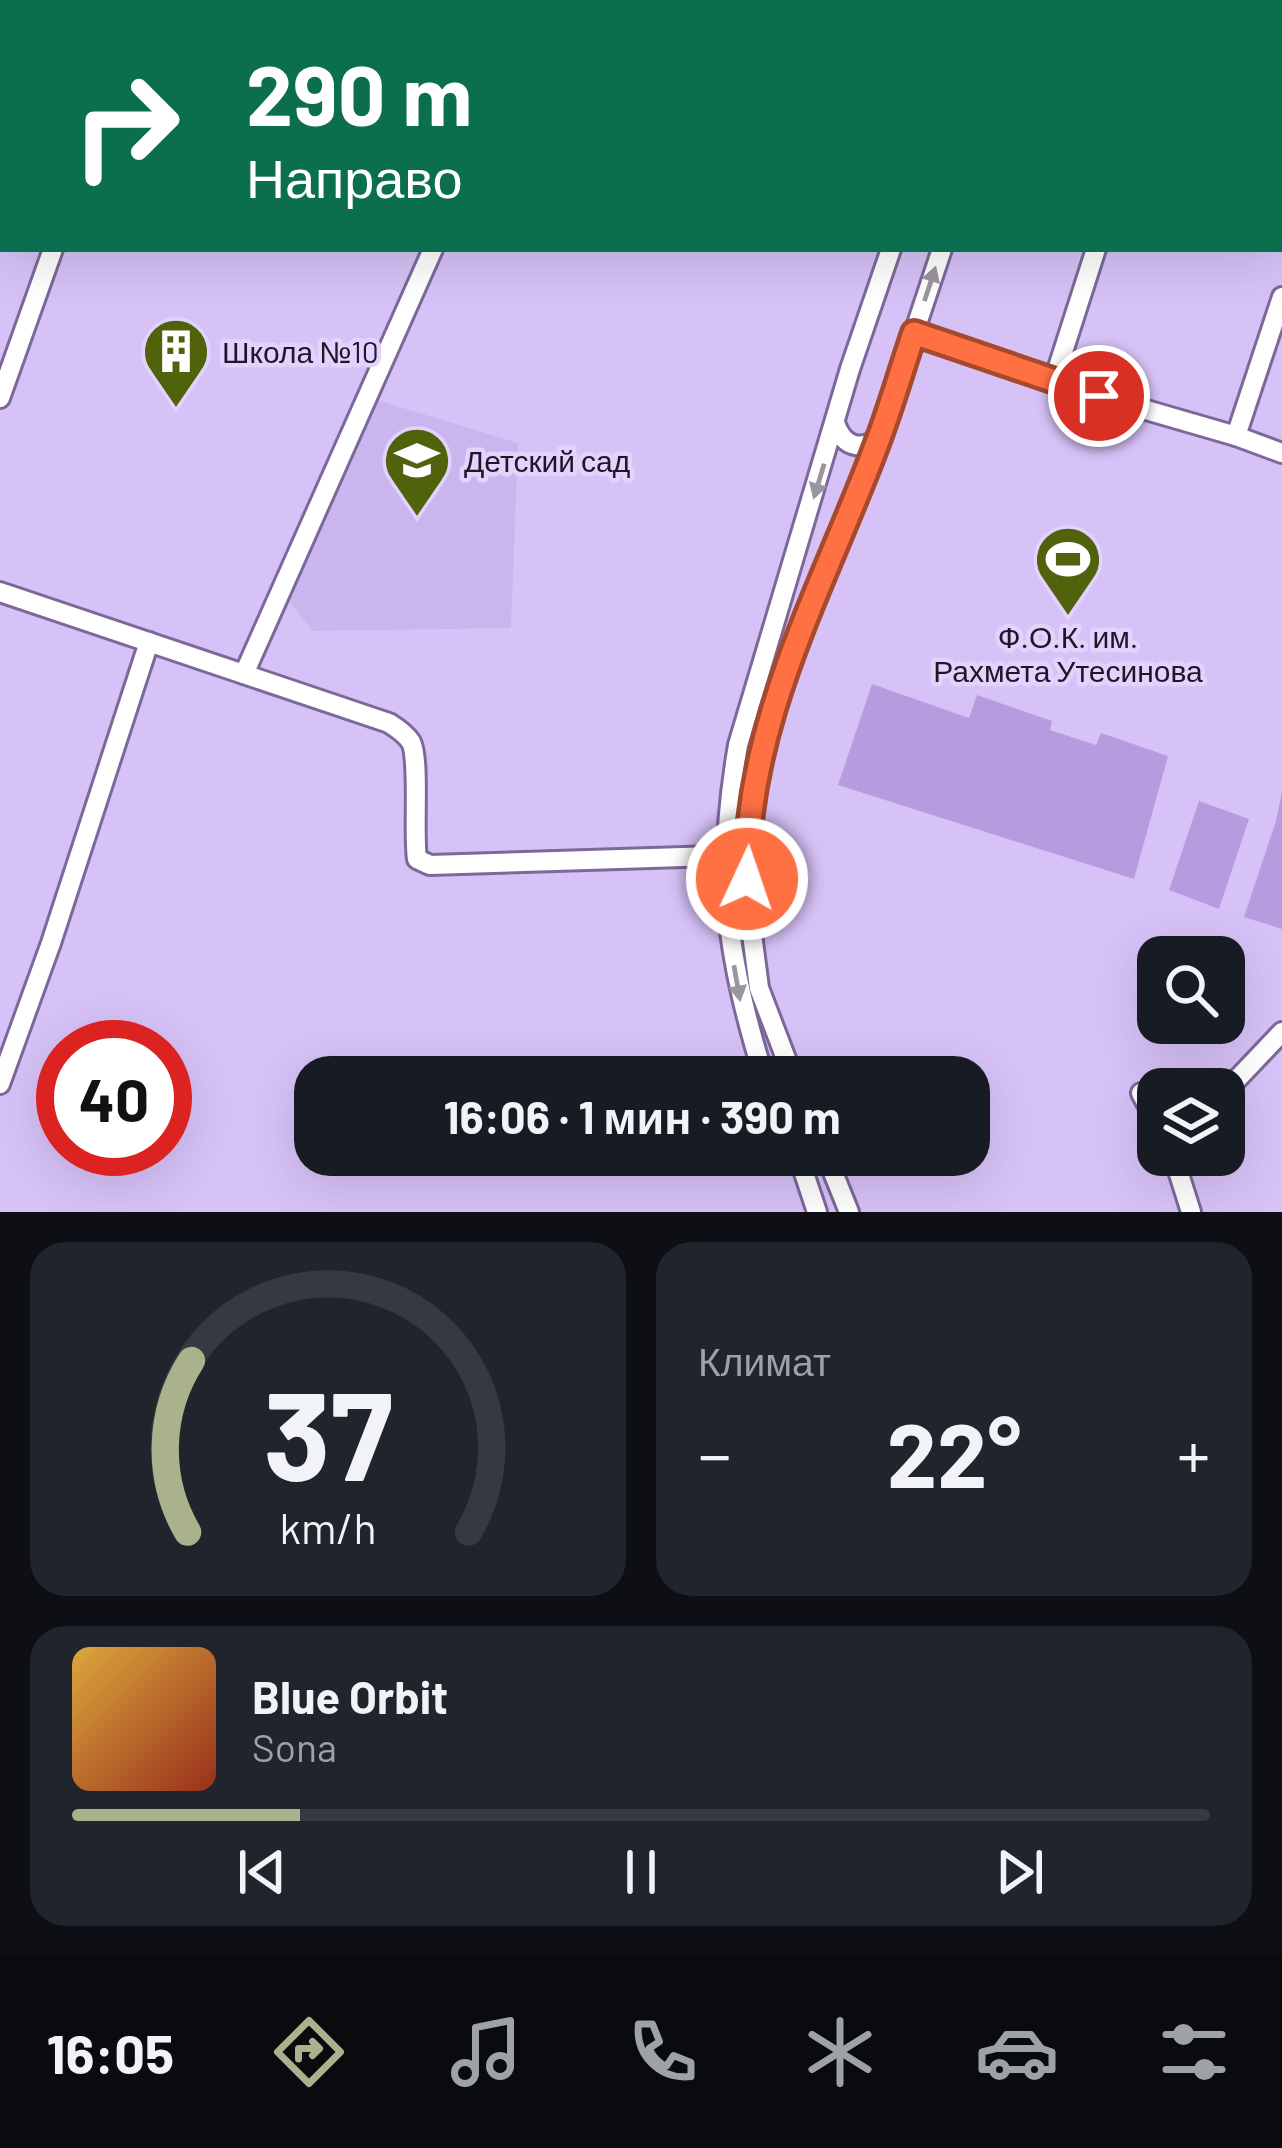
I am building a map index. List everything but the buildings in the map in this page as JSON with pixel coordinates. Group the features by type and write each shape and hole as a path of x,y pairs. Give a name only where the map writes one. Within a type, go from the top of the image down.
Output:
{"street":[{"path":"0,398 52,252"},
{"path":"244,674 432,252"},
{"path":"757,1056 739,998 726,906 724,854 738,745 890,252"},
{"path":"785,1056 759,988 748,903 752,802 776,696 879,438 941,252"},
{"path":"1053,383 1095,252"},
{"path":"1236,436 1282,297"},
{"path":"914,333 1053,383 1282,453"},
{"path":"835,423 853,446 879,438"},
{"path":"0,592 389,723 406,736 414,750 417,859 430,866 747,855"},
{"path":"0,1084 149,642"},
{"path":"1245,1071 1282,1032"},
{"path":"805,1176 817,1212"},
{"path":"834,1176 848,1212"},
{"path":"1180,1176 1191,1212"}],"shaded area":[{"name":"Детский сад","path":"377,400 518,443 511,628 313,631 284,595"},
{"path":"872,684 969,718 977,695 1052,721 1050,730 1096,745 1101,733 1168,756 1134,879 838,785"},
{"path":"1282,791 1282,929 1244,917"},
{"path":"1199,801 1249,819 1219,909 1169,890"}],"place":[{"name":"Школа №10","path":"176,410"},
{"name":"Детский сад","path":"417,519"},
{"name":"Ф.О.К. им. Рахмета Утесинова","path":"1068,618"}],"route":[{"path":"747,879 752,802 776,696 879,438 914,333 1099,396"}]}
